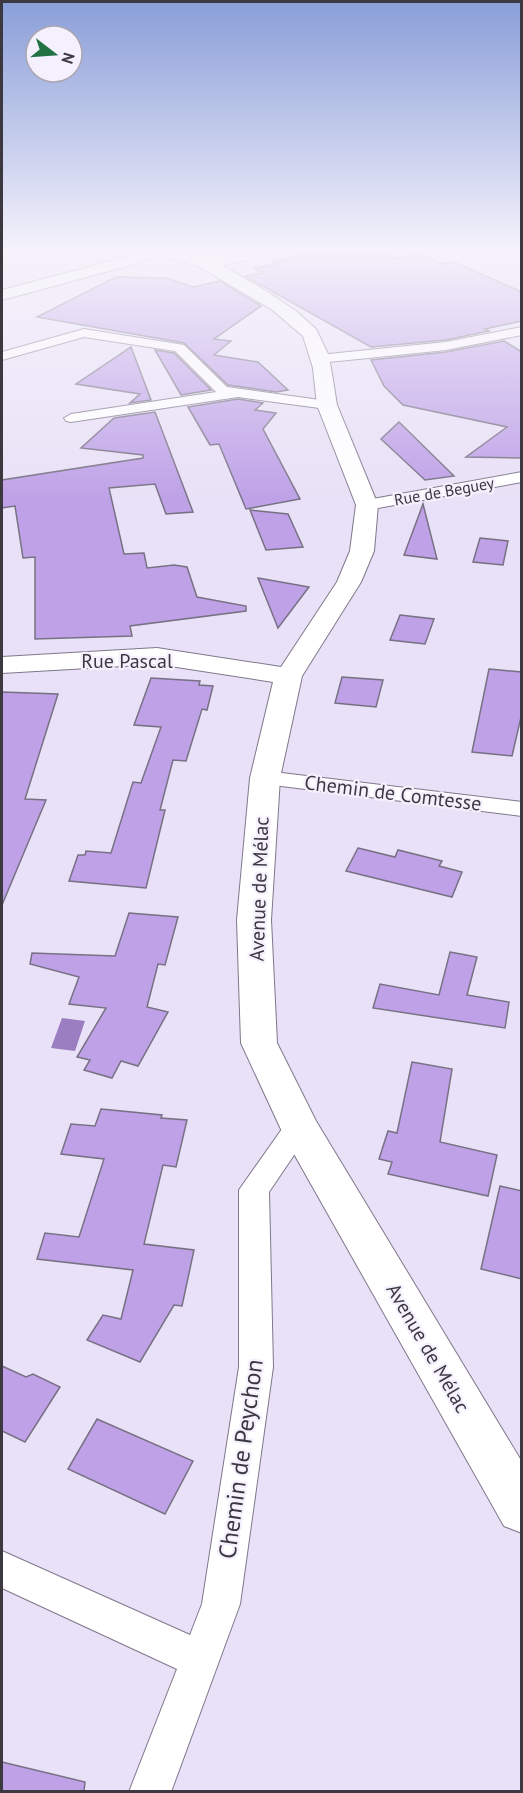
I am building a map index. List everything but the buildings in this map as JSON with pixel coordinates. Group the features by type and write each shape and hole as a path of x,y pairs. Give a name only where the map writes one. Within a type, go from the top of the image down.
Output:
{"street":[{"path":"2,356 84,333 180,348 223,391 327,405"},
{"name":"Avenue de Mélac","path":"309,333 319,359 327,405 367,505 362,551 349,582 288,676 265,778 254,920 259,1042 299,1127 522,1509"},
{"path":"319,359 444,346 496,339 517,333"},
{"path":"71,418 239,393"},
{"name":"Rue de Beguey","path":"367,505 522,477"},
{"name":"Rue Pascal","path":"2,665 157,656 288,676"},
{"name":"Chemin de Comtesse","path":"265,778 522,808"},
{"name":"Chemin de Peychon","path":"150,1791 221,1604 256,1367 254,1190 299,1127"},
{"path":"2,1569 200,1660"}],"shaded area":[{"path":"62,1018 85,1021 75,1051 51,1048"}]}
